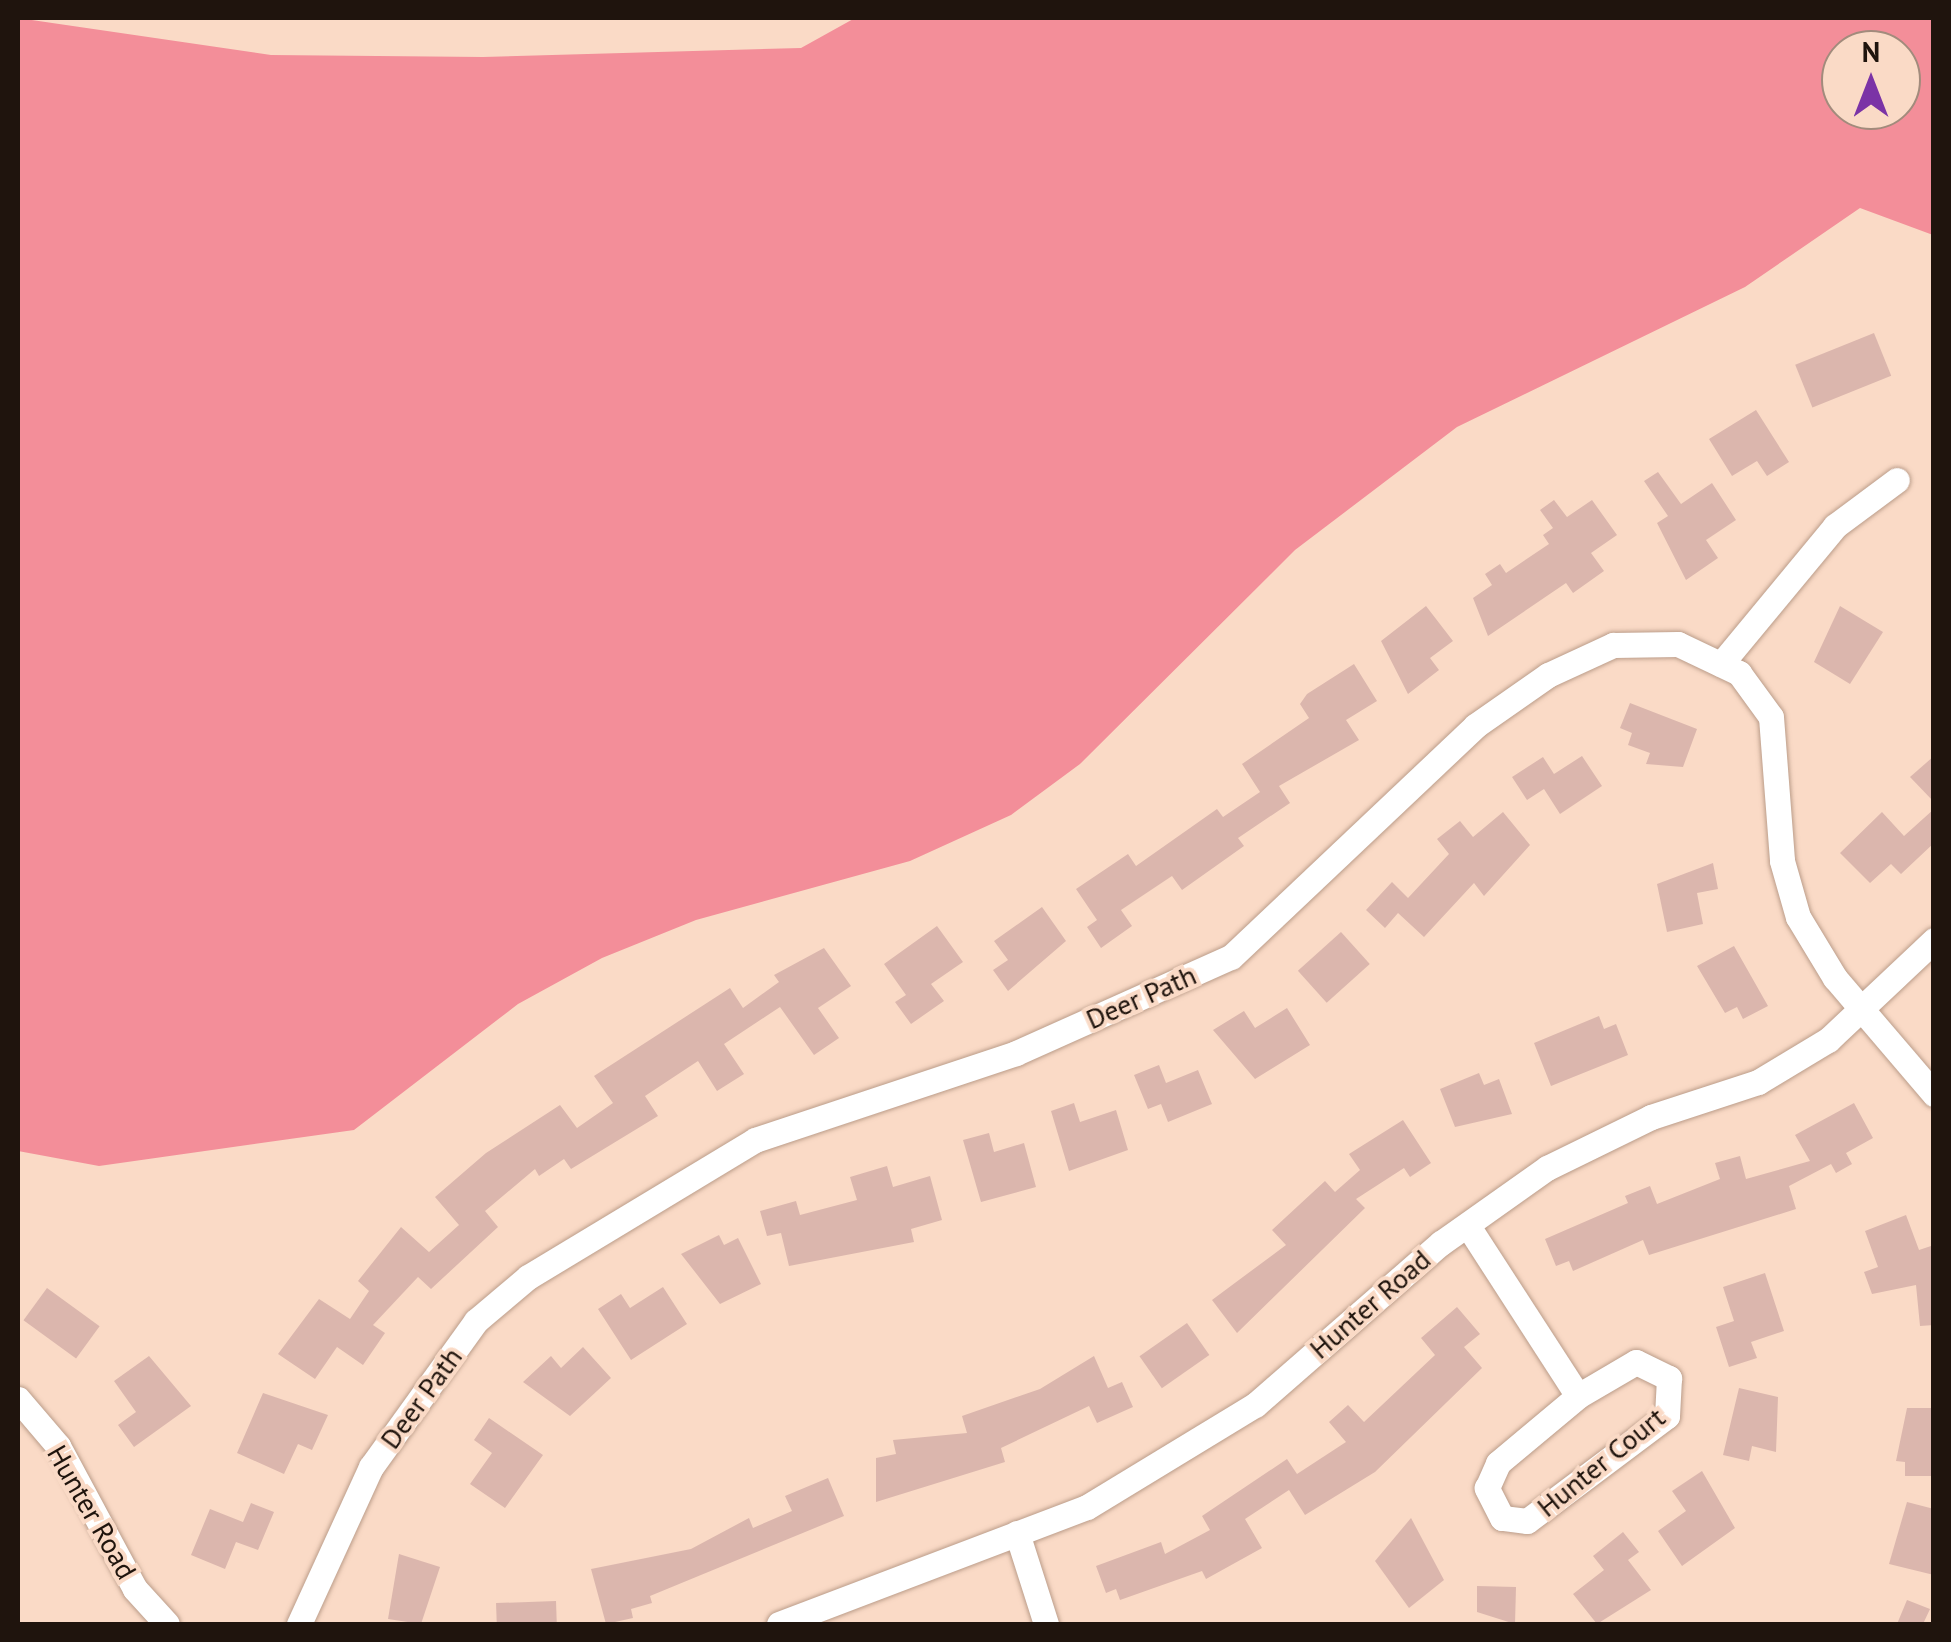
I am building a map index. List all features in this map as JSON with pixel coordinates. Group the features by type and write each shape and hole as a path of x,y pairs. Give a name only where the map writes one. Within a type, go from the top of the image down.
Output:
{"street":[{"path":"1721,664 1835,526 1897,480"},
{"name":"Deer Path","path":"300,1624 371,1467 476,1320 528,1277 755,1140 1016,1052 1230,957 1475,726 1548,675 1612,646 1678,644 1739,673 1770,717 1782,862 1798,917 1863,1010 1934,1094"},
{"name":"Hunter Road","path":"779,1624 1087,1507 1255,1404 1468,1226 1546,1168 1651,1117 1758,1082 1863,1010 1934,940"},
{"path":"1468,1226 1578,1396"},
{"name":"Hunter Court","path":"1636,1362 1660,1367 1674,1398 1667,1416 1544,1510 1527,1521 1502,1518 1487,1488 1498,1463 1578,1396 1636,1362"},
{"name":"Hunter Road","path":"18,1399 58,1446 135,1589 167,1624"},
{"path":"1017,1533 1046,1624"}],"shaded area":[{"path":"18,18 271,55 483,57 801,48 855,18 1933,18 1933,235 1860,208 1745,287 1457,427 1295,550 1080,764 1011,815 910,861 696,920 602,958 518,1004 354,1130 99,1166 18,1151"}],"building":[{"path":"1874,333 1891,376 1812,407 1795,365"},
{"path":"1756,410 1789,462 1767,476 1757,461 1732,476 1709,439"},
{"path":"1658,472 1681,504 1712,483 1736,520 1706,540 1718,558 1686,580 1657,523 1668,516 1644,481"},
{"path":"1554,500 1567,517 1592,500 1617,535 1591,553 1604,571 1573,593 1566,583 1488,636 1473,598 1492,585 1485,574 1500,564 1506,573 1549,544 1543,535 1553,528 1540,510"},
{"path":"1426,606 1453,641 1430,658 1439,670 1408,694 1381,641"},
{"path":"1840,606 1883,632 1850,684 1814,662"},
{"path":"1354,664 1377,701 1346,720 1359,740 1279,786 1290,803 1238,838 1244,846 1182,890 1172,876 1121,910 1132,926 1101,948 1087,927 1097,920 1076,889 1128,854 1136,866 1217,809 1223,817 1260,792 1242,764 1309,718 1300,704 1307,694"},
{"path":"1630,703 1697,729 1683,767 1646,764 1650,753 1628,745 1632,733 1620,728"},
{"path":"1582,756 1602,786 1560,814 1544,789 1527,800 1512,777 1543,757 1554,774"},
{"path":"1934,756 1934,802 1910,777"},
{"path":"1934,809 1934,843 1901,874 1891,864 1870,883 1840,853 1882,812 1904,836"},
{"path":"1503,812 1530,845 1484,896 1474,883 1424,937 1398,913 1385,928 1366,910 1392,882 1408,898 1449,854 1437,839 1460,821 1473,837"},
{"path":"1713,863 1718,889 1697,893 1703,924 1667,932 1657,884"},
{"path":"1042,907 1066,941 1008,991 993,970 1008,960 994,941"},
{"path":"937,926 963,962 931,984 944,1001 911,1024 895,1002 906,995 884,964"},
{"path":"1341,932 1370,964 1327,1003 1298,971"},
{"path":"1734,946 1768,1006 1743,1019 1737,1007 1725,1013 1697,966"},
{"path":"824,948 851,986 818,1008 839,1038 814,1055 780,1007 724,1044 744,1074 717,1091 698,1061 645,1096 658,1116 571,1169 564,1159 539,1176 535,1169 485,1211 498,1227 431,1289 418,1277 373,1325 385,1333 363,1365 337,1347 315,1379 278,1354 319,1299 350,1319 369,1291 358,1281 401,1227 429,1252 459,1225 435,1197 486,1153 560,1105 577,1128 613,1103 594,1076 730,988 743,1008 779,982 774,975"},
{"path":"1287,1008 1310,1045 1255,1079 1213,1030 1244,1011 1255,1028"},
{"path":"1599,1016 1604,1029 1616,1024 1628,1055 1551,1086 1534,1043"},
{"path":"1159,1065 1166,1083 1198,1070 1212,1104 1168,1122 1161,1104 1148,1109 1134,1075"},
{"path":"1479,1073 1484,1085 1499,1079 1512,1114 1455,1127 1440,1089"},
{"path":"1074,1103 1080,1122 1116,1110 1128,1150 1069,1171 1051,1111"},
{"path":"1854,1103 1873,1138 1846,1153 1852,1164 1836,1173 1831,1164 1789,1186 1796,1209 1649,1255 1643,1240 1573,1271 1569,1261 1556,1266 1545,1239 1628,1203 1625,1196 1650,1186 1657,1204 1720,1179 1715,1163 1740,1156 1746,1179 1810,1161 1795,1135"},
{"path":"1403,1120 1431,1163 1410,1177 1404,1168 1356,1199 1365,1208 1237,1333 1212,1300 1286,1245 1272,1230 1325,1181 1335,1192 1360,1170 1349,1154"},
{"path":"989,1133 994,1152 1024,1143 1036,1187 981,1202 963,1140"},
{"path":"887,1166 893,1187 930,1176 942,1220 911,1229 914,1242 789,1266 781,1233 767,1236 760,1211 796,1201 800,1215 857,1200 850,1177"},
{"path":"1906,1215 1919,1250 1934,1245 1934,1325 1920,1326 1916,1285 1872,1294 1864,1272 1878,1267 1865,1231"},
{"path":"719,1235 724,1245 738,1238 761,1284 720,1304 681,1254"},
{"path":"1765,1273 1784,1331 1751,1342 1757,1358 1729,1367 1716,1327 1734,1321 1723,1287"},
{"path":"663,1287 687,1324 631,1360 598,1309 621,1294 630,1308"},
{"path":"47,1288 100,1326 76,1359 23,1320"},
{"path":"1457,1307 1480,1334 1464,1347 1482,1368 1375,1472 1305,1515 1289,1490 1245,1519 1262,1548 1206,1579 1202,1571 1120,1600 1116,1589 1106,1593 1096,1566 1161,1542 1165,1554 1210,1530 1202,1516 1287,1459 1297,1474 1346,1442 1329,1422 1348,1405 1364,1422 1435,1355 1421,1338"},
{"path":"1187,1323 1209,1355 1162,1388 1139,1356"},
{"path":"583,1347 611,1378 570,1416 523,1382 551,1356 561,1368"},
{"path":"149,1356 191,1406 134,1447 118,1425 136,1412 114,1381"},
{"path":"1094,1356 1108,1388 1122,1382 1133,1407 1097,1423 1089,1406 1001,1448 1005,1462 876,1502 876,1458 896,1454 893,1440 967,1433 962,1416 1040,1389"},
{"path":"1739,1388 1778,1397 1776,1452 1752,1446 1749,1461 1723,1455"},
{"path":"263,1393 328,1415 312,1450 298,1444 284,1474 237,1453"},
{"path":"1907,1408 1934,1408 1934,1476 1905,1476 1905,1462 1896,1461"},
{"path":"489,1418 543,1455 505,1508 470,1484 492,1453 474,1440"},
{"path":"1702,1471 1735,1528 1682,1566 1658,1531 1686,1511 1672,1491"},
{"path":"828,1478 844,1516 650,1596 652,1603 631,1609 633,1618 606,1624 591,1569 691,1549 749,1518 753,1528 792,1511 785,1496"},
{"path":"1907,1502 1934,1509 1934,1575 1889,1564"},
{"path":"251,1503 274,1512 258,1550 236,1542 225,1569 191,1555 210,1509 243,1522"},
{"path":"1411,1518 1444,1580 1409,1608 1375,1561"},
{"path":"1623,1532 1639,1552 1628,1560 1651,1590 1597,1624 1573,1594 1604,1570 1593,1556"},
{"path":"399,1554 440,1567 421,1624 388,1619"},
{"path":"1477,1586 1516,1587 1515,1624 1477,1612"},
{"path":"1907,1600 1930,1609 1923,1624 1897,1624"},
{"path":"556,1601 557,1624 497,1624 496,1603"}]}
